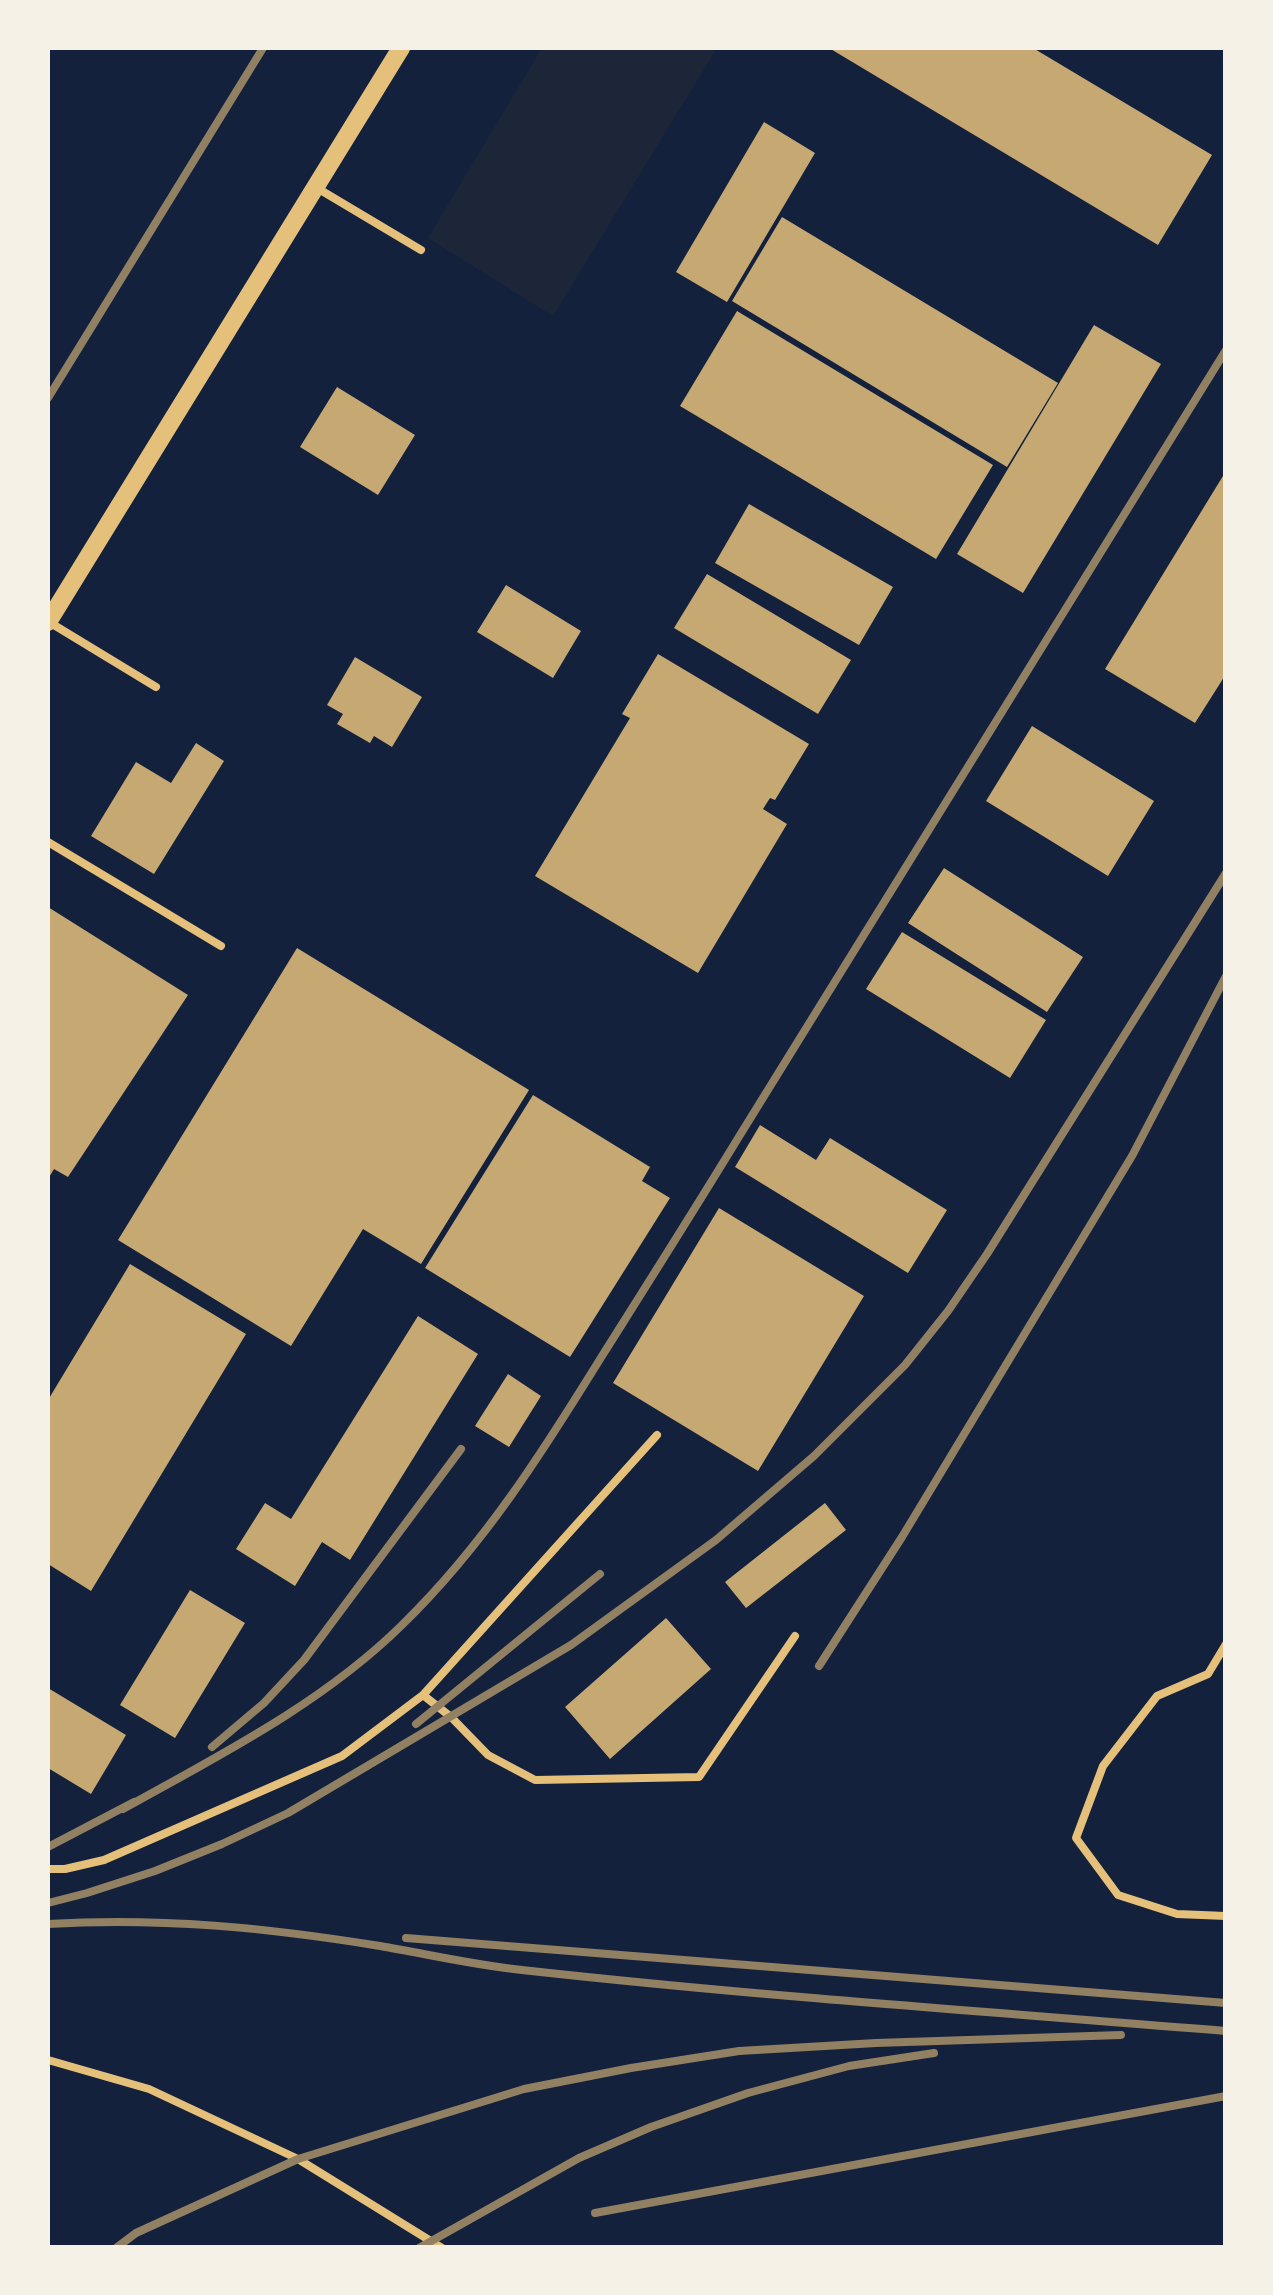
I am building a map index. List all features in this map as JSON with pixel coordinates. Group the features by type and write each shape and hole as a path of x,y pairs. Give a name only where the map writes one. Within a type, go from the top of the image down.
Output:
{"street":[{"path":"48,622 401,48"}],"lane":[{"path":"315,187 420,250"},
{"path":"48,622 156,687"},
{"path":"48,842 221,946"},
{"path":"48,1870 104,1860 342,1756 422,1695 657,1435"},
{"path":"422,1695 488,1754 535,1780 699,1778 794,1636"},
{"path":"1226,1644 1208,1674 1158,1696 1102,1766 1076,1838 1118,1894 1177,1914 1226,1916"},
{"path":"48,2060 149,2089 298,2159 442,2248"}],"shaded area":[{"path":"542,48 717,48 553,316 428,238"}],"building":[{"path":"829,48 1033,48 1212,155 1158,245"},
{"path":"764,122 815,153 727,302 676,272"},
{"path":"782,217 1058,383 1007,467 732,301"},
{"path":"737,311 993,465 936,559 680,406"},
{"path":"1094,325 1161,364 1023,593 957,554"},
{"path":"337,387 415,435 378,495 300,447"},
{"path":"1226,471 1226,674 1195,723 1105,669"},
{"path":"749,504 893,587 859,645 715,563"},
{"path":"707,574 851,660 818,714 674,628"},
{"path":"506,585 581,631 553,678 477,632"},
{"path":"658,654 809,744 775,800 770,798 763,809 787,824 698,973 535,876 630,718 622,714"},
{"path":"355,657 422,697 392,747 374,736 370,743 337,724 343,714 327,705"},
{"path":"1032,726 1154,801 1108,876 986,801"},
{"path":"196,743 224,761 154,874 91,836 136,762 171,783"},
{"path":"944,868 1083,957 1047,1012 908,923"},
{"path":"48,907 188,995 68,1177 54,1169 48,1179"},
{"path":"902,932 1046,1020 1010,1078 866,989"},
{"path":"297,948 529,1090 421,1264 363,1229 291,1346 118,1240"},
{"path":"533,1095 650,1167 642,1181 670,1198 570,1357 425,1268"},
{"path":"760,1125 816,1160 830,1138 947,1210 908,1273 735,1167"},
{"path":"719,1208 864,1296 758,1471 613,1383"},
{"path":"130,1264 246,1334 91,1591 48,1564 48,1400"},
{"path":"418,1316 478,1354 350,1560 322,1542 295,1586 236,1549 265,1503 291,1519"},
{"path":"508,1374 541,1396 509,1447 475,1426"},
{"path":"825,1503 846,1530 746,1608 725,1582"},
{"path":"190,1590 245,1623 175,1738 120,1705"},
{"path":"666,1618 711,1669 610,1759 565,1707"},
{"path":"48,1688 126,1735 91,1794 48,1768"}],"railway":[{"path":"48,398 263,48"},
{"path":"123,1809 269,1726 339,1679 432,1594 510,1497 671,1246 1226,350"},
{"path":"48,1903 155,1871 288,1813 571,1645 716,1540 814,1456 905,1365 948,1311 1226,873"},
{"path":"819,1666 902,1537 1132,1156 1226,976"},
{"path":"212,1747 264,1703 304,1660 461,1449"},
{"path":"416,1724 600,1574"},
{"path":"48,1847 134,1802"},
{"path":"48,1924 132,1922 256,1929 504,1968 1226,2031"},
{"path":"406,1938 1226,2003"},
{"path":"116,2248 136,2233 298,2159 524,2089 739,2051 1121,2035"},
{"path":"419,2248 579,2158 651,2127 748,2093 849,2066 934,2053"},
{"path":"595,2213 1226,2096"}]}
